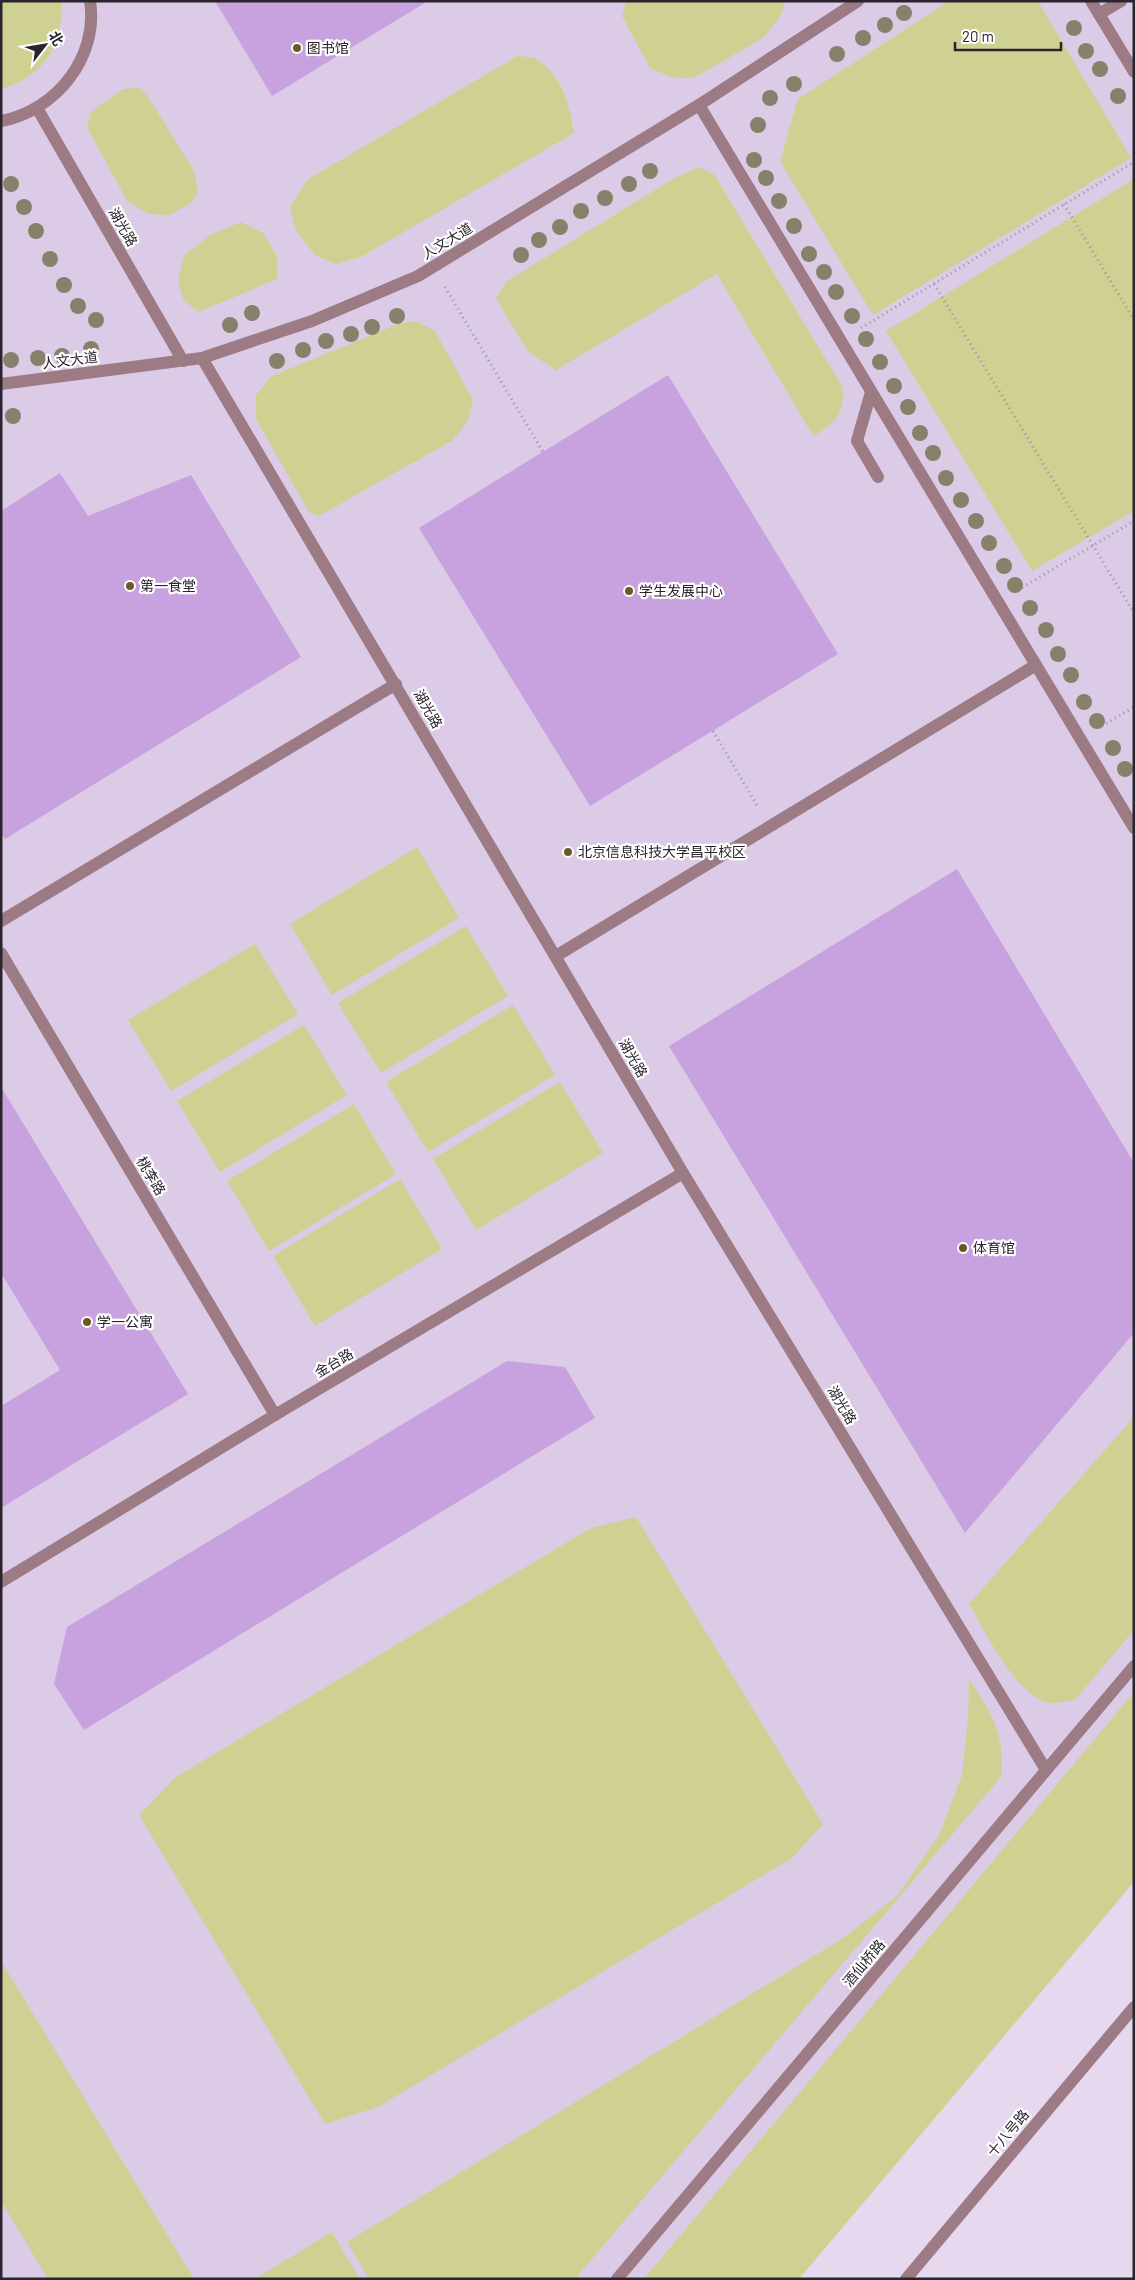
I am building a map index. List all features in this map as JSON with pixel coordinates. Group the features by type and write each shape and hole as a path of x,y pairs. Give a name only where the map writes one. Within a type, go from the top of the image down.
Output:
{"street":[{"path":"1,121 37,108 66,84 78,67 86,48 91,27 90,1"},
{"name":"人文大道","path":"1,384 202,358 312,321 418,276 699,105 858,1"},
{"path":"1091,1 1134,72"},
{"path":"1099,14 1120,1"},
{"path":"699,105 1134,828"},
{"name":"湖光路","path":"37,108 183,361"},
{"name":"湖光路","path":"202,358 683,1173 1046,1770"},
{"path":"872,392 857,442 878,477"},
{"path":"556,956 1036,665"},
{"path":"1,921 396,684"},
{"name":"桃李路","path":"1,953 275,1415"},
{"name":"金台路","path":"1,1582 275,1415 683,1173"},
{"name":"酒仙桥路","path":"617,2279 1134,1666"},
{"name":"十八号路","path":"906,2279 1134,2007"}],"path":[{"path":"841,341 1134,162"},
{"path":"1064,204 1134,320"},
{"path":"433,267 543,452"},
{"path":"934,284 1134,613"},
{"path":"998,602 1134,521"},
{"path":"1080,739 1134,707"},
{"path":"713,731 770,826"}],"shaded area":[{"name":"北京信息科技大学昌平校区","path":"1,1 1134,1 1134,1703 670,2279 1,2279"}],"green space":[{"path":"1,1 62,1 59,32 48,57 29,76 1,89"},
{"path":"626,1 786,1 780,17 763,38 694,78 674,78 650,68 622,16"},
{"path":"949,1 1038,1 1131,158 873,315 780,161 798,99"},
{"path":"517,56 536,59 552,73 563,91 574,133 361,257 336,264 315,255 296,231 290,207 307,180"},
{"path":"138,88 147,95 194,171 198,192 190,204 169,215 149,214 127,201 87,127 91,112 123,89"},
{"path":"698,167 714,174 842,386 842,403 838,416 828,426 813,436 717,274 556,370 528,352 496,298 507,281 673,179"},
{"path":"1134,179 1134,511 1032,571 886,331"},
{"path":"241,222 263,233 277,256 277,279 199,312 184,301 178,282 184,256 210,235"},
{"path":"416,321 435,331 473,400 468,421 453,440 319,516 309,512 256,419 256,395 272,376 398,324"},
{"path":"417,847 459,918 332,995 290,924"},
{"path":"466,926 508,996 381,1073 338,1003"},
{"path":"255,944 298,1014 171,1091 128,1020"},
{"path":"513,1005 555,1075 428,1152 386,1082"},
{"path":"304,1025 347,1095 220,1172 177,1101"},
{"path":"560,1082 603,1153 476,1230 433,1159"},
{"path":"354,1104 396,1174 269,1251 227,1181"},
{"path":"400,1179 442,1249 315,1326 273,1256"},
{"path":"1134,1417 1134,1630 1076,1699 1050,1703 1037,1698 1025,1689 1014,1676 993,1646 969,1604"},
{"path":"636,1517 823,1824 792,1858 378,2107 325,2124 139,1815 176,1777 591,1528"},
{"path":"969,1678 990,1714 999,1735 1002,1761 1001,1777 575,2279 369,2279 347,2242 845,1937 898,1895 940,1833 962,1775 968,1717"},
{"path":"1134,1692 1134,1882 799,2279 644,2279"},
{"path":"1,1961 194,2279 48,2279 1,2201"},
{"path":"332,2232 360,2279 255,2279"}],"building":[{"name":"图书馆","path":"215,1 428,1 272,96"},
{"name":"学生发展中心","path":"668,375 838,654 590,806 419,528"},
{"name":"第一食堂","path":"60,473 88,516 191,475 301,657 5,839 1,833 1,511"},
{"name":"体育馆","path":"957,869 1134,1163 1134,1333 965,1533 669,1046"},
{"name":"学一公寓","path":"1,1087 188,1394 1,1508 1,1406 60,1370 1,1273"},
{"path":"507,1361 565,1367 595,1418 84,1730 54,1684 67,1627"}],"place":[{"name":"图书馆","path":"297,48"},
{"name":"第一食堂","path":"130,586"},
{"name":"学生发展中心","path":"629,591"},
{"name":"北京信息科技大学昌平校区","path":"568,852"},
{"name":"体育馆","path":"963,1248"},
{"name":"学一公寓","path":"87,1322"}]}
